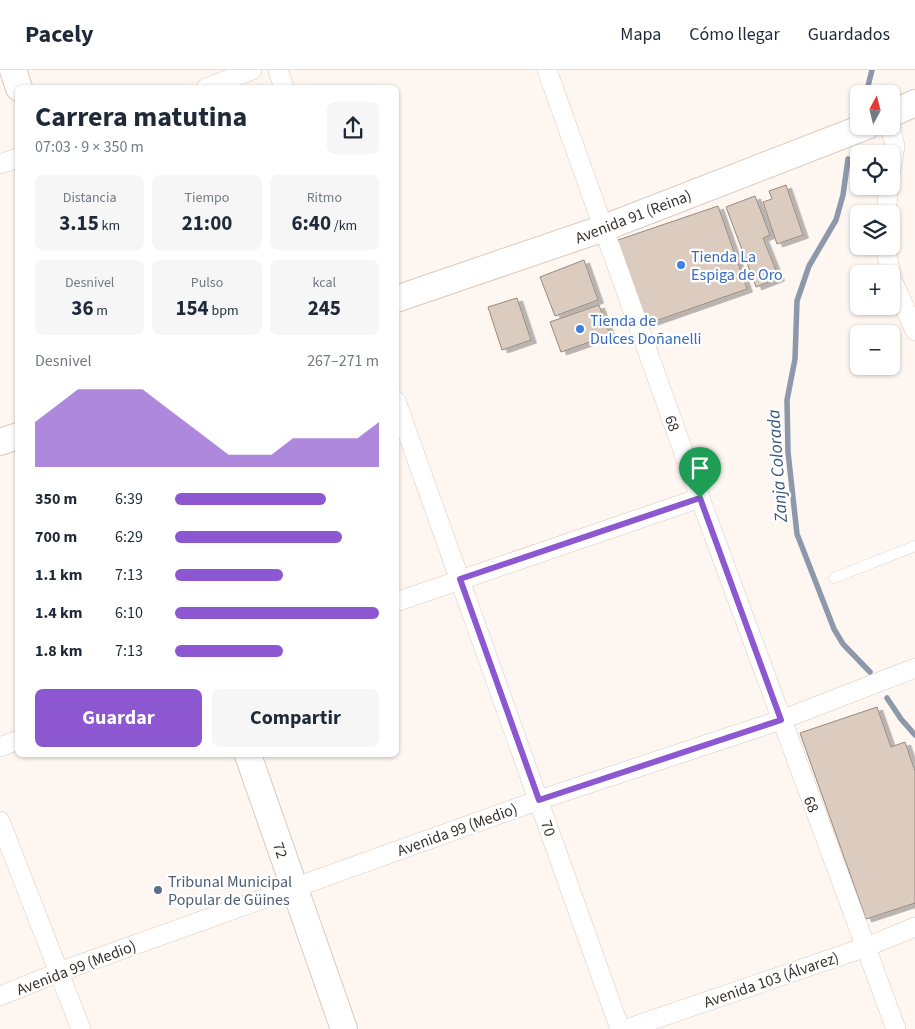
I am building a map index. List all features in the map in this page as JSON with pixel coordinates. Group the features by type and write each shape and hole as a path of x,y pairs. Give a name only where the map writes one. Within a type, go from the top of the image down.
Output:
{"main road":[{"path":"13,70 18,85"},
{"path":"900,110 915,103"},
{"name":"Avenida 91 (Reina)","path":"399,298 604,228 850,133"},
{"path":"0,442 15,437"},
{"name":"72","path":"249,757 344,1029"}],"street":[{"path":"214,85 252,70"},
{"path":"278,70 283,85"},
{"name":"68","path":"548,70 700,498 896,1029"},
{"path":"0,164 15,159"},
{"path":"900,296 915,331"},
{"name":"70","path":"399,409 620,1029"},
{"path":"399,601 700,498"},
{"name":"Avenida 99 (Medio)","path":"0,996 59,972 539,800 781,720 915,668"},
{"path":"0,747 15,741"},
{"path":"0,821 81,1029"},
{"name":"Avenida 103 (Álvarez)","path":"626,1029 866,947 915,927"}],"lane":[{"path":"834,578 915,546"}],"building":[{"path":"786,185 803,235 777,244 763,202 772,199 769,191"},
{"path":"755,196 770,235 763,238 779,278 756,287 726,207"},
{"name":"Tienda La Espiga de Oro","path":"718,206 747,289 644,325 615,241"},
{"path":"584,260 598,300 555,316 540,277"},
{"path":"517,298 531,340 502,350 488,307"},
{"name":"Tienda de Dulces Doñanelli","path":"599,305 610,335 561,352 550,322"},
{"path":"877,707 891,747 905,742 915,771 915,903 866,919 800,733"}],"waterway":[{"name":"Zanja Colorada","path":"868,85 872,70"},
{"name":"Zanja Colorada","path":"848,159 843,195 836,220 809,266 797,301 795,359 787,400 788,452 797,534 834,629 843,644 870,672"},
{"name":"Zanja Colorada","path":"887,698 901,719 915,735"}],"place":[{"name":"Tienda La Espiga de Oro","path":"681,265"},
{"name":"Tienda de Dulces Doñanelli","path":"580,329"},
{"name":"Tribunal Municipal Popular de Güines","path":"158,890"}],"route":[{"path":"700,498 781,720 539,800 460,579 700,498"}]}
